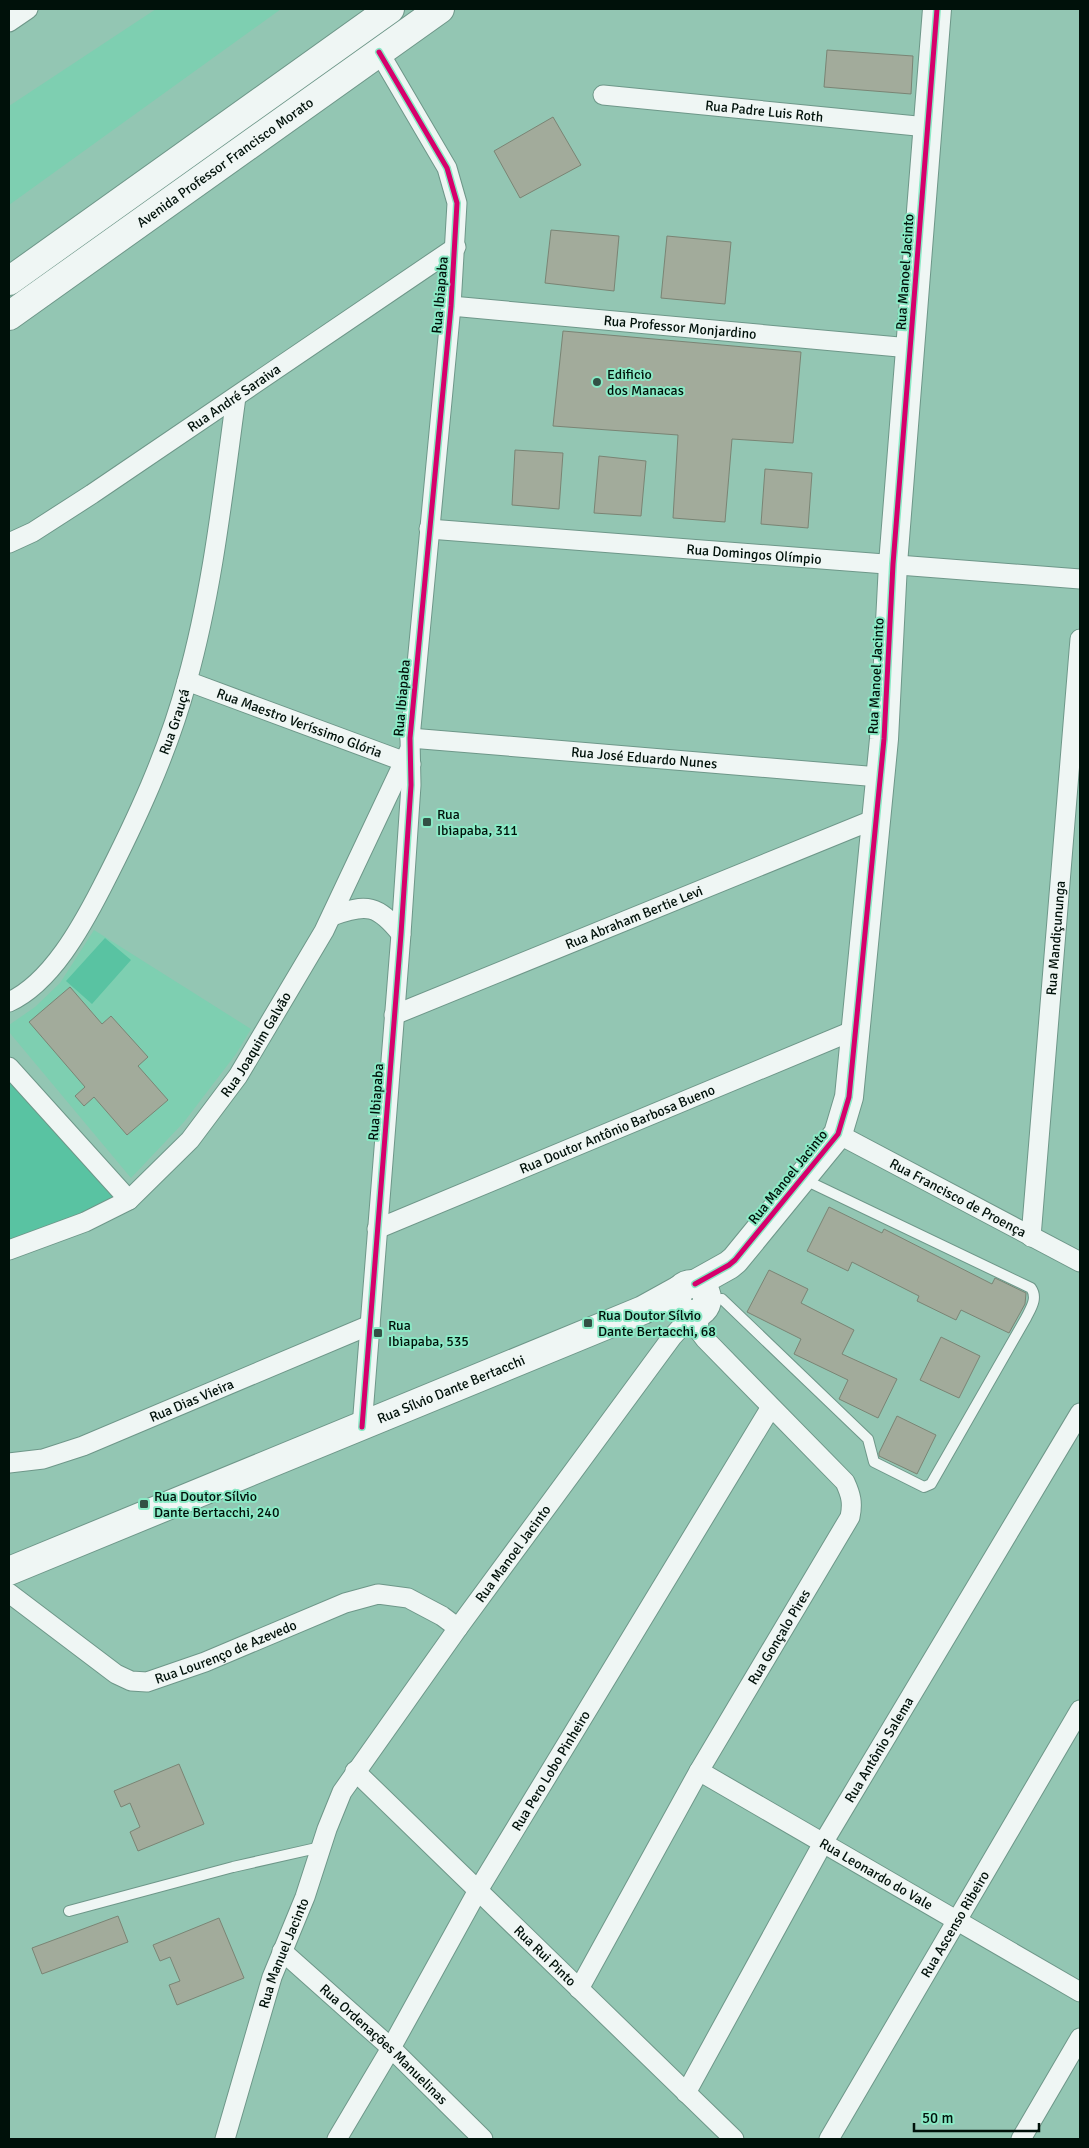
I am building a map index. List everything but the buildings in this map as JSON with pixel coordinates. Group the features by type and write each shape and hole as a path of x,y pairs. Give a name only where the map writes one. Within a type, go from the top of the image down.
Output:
{"main road":[{"name":"Avenida Professor Francisco Morato","path":"9,281 390,9"},
{"name":"Avenida Professor Francisco Morato","path":"9,316 440,9"},
{"name":"Rua Manoel Jacinto","path":"692,1303 735,1260 838,1134 849,1097 884,739 893,564 937,9"},
{"name":"Rua Sílvio Dante Bertacchi","path":"9,1571 643,1310 692,1303"}],"street":[{"path":"9,22 28,9"},
{"name":"Rua Ibiapaba","path":"362,1427 401,934 408,753 451,306 456,247 457,203 446,168 379,52"},
{"name":"Rua Padre Luis Roth","path":"604,95 927,127"},
{"name":"Rua André Saraiva","path":"9,543 48,523 456,247"},
{"name":"Rua Professor Monjardino","path":"451,306 910,348"},
{"name":"Rua Grauçá","path":"9,1002 36,983 56,962 90,910 126,841 156,770 187,682 208,590 236,397"},
{"name":"Rua Domingos Olímpio","path":"429,530 1080,579"},
{"name":"Rua Mandiçununga","path":"1031,1237 1080,639"},
{"name":"Rua Maestro Veríssimo Glória","path":"187,682 408,753"},
{"name":"Rua José Eduardo Nunes","path":"408,753 879,777"},
{"name":"Rua Joaquim Galvão","path":"9,1250 85,1222 129,1200 190,1140 238,1076 332,916 408,753"},
{"name":"Rua Abraham Bertie Levi","path":"394,1015 875,819"},
{"path":"332,916 352,909 372,909 387,916 401,934"},
{"name":"Rua Doutor Antônio Barbosa Bueno","path":"377,1229 857,1029"},
{"path":"9,1067 129,1200"},
{"name":"Rua Francisco de Proença","path":"838,1134 1080,1262"},
{"name":"Rua Manoel Jacinto","path":"356,1771 458,1628 672,1337 692,1303"},
{"name":"Rua Gonçalo Pires","path":"578,1989 699,1772 850,1517 851,1495 845,1482 705,1339 699,1331 692,1303"},
{"name":"Rua Dias Vieira","path":"9,1464 43,1458 83,1446 370,1324"},
{"name":"Rua Pero Lobo Pinheiro","path":"337,2139 391,2048 477,1892 771,1407"},
{"name":"Rua Antônio Salema","path":"686,2093 823,1843 1080,1413"},
{"name":"Rua Lourenço de Azevedo","path":"9,1594 116,1674 131,1681 147,1682 206,1662 345,1603 378,1594 408,1598 442,1616 458,1628"},
{"name":"Rua Ascenso Ribeiro","path":"829,2139 1080,1710"},
{"name":"Rua Rui Pinto","path":"356,1771 477,1892 734,2139"},
{"name":"Rua Manuel Jacinto","path":"224,2139 256,2026 282,1951 305,1897 321,1847 342,1792 356,1771"},
{"name":"Rua Leonardo do Vale","path":"699,1772 1080,1992"},
{"name":"Rua Ordenações Manuelinas","path":"282,1951 391,2048 484,2139"},
{"path":"1021,2139 1080,2038"}],"lane":[{"path":"692,1303 722,1300 868,1439 874,1462 924,1487 931,1484 1026,1318 1035,1293 1031,1288 802,1178"},
{"path":"69,1911 234,1867 321,1847"}],"shaded area":[{"path":"156,9 281,9 9,205 9,106"},
{"path":"94,930 251,1029 236,1054 184,1122 131,1178 9,1032 9,1025 35,1007 60,983"},
{"path":"105,938 131,960 92,1004 66,981"},
{"path":"9,1068 128,1198 9,1248"}],"cycle path":[{"path":"695,1284 735,1260 838,1134 849,1097 884,739 893,564 937,9"},
{"path":"362,1427 401,934 411,785 410,738 451,306 457,203 447,168 379,52"}],"place":[{"name":"Edificio dos Manacas","path":"597,382"},
{"name":"Rua Ibiapaba, 311","path":"427,822"},
{"name":"Rua Doutor Sílvio Dante Bertacchi, 68","path":"588,1323"},
{"name":"Rua Ibiapaba, 535","path":"378,1333"},
{"name":"Rua Doutor Sílvio Dante Bertacchi, 240","path":"144,1504"}]}
